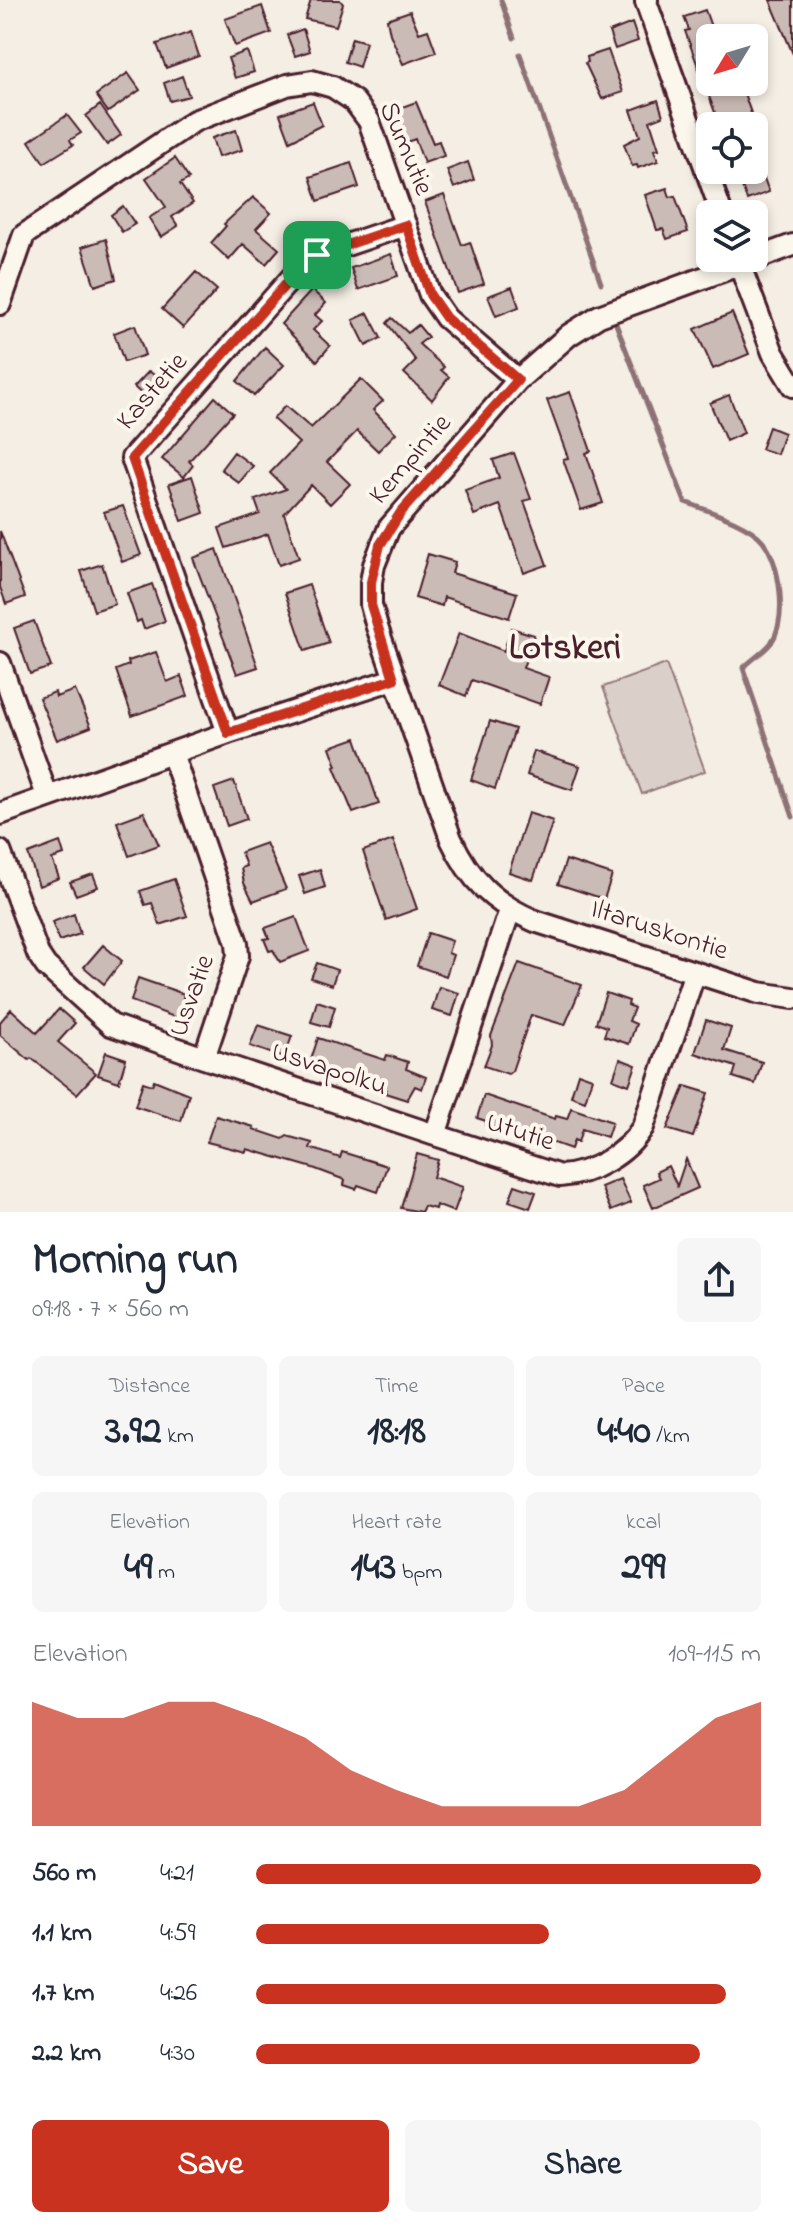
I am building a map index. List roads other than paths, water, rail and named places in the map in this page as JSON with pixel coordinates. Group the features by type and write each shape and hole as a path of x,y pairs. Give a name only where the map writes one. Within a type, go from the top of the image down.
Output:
{"street":[{"path":"647,0 717,200"},
{"name":"Sumutie","path":"0,304 24,235 48,217 194,121 287,85 312,81 333,87 354,101 369,121 430,295 446,318 518,380"},
{"name":"Kastetie","path":"228,733 132,458 302,266 317,255 406,225"},
{"name":"Kempintie","path":"768,253 793,245"},
{"name":"Kempintie","path":"510,910 480,887 464,866 451,839 394,679 371,605 371,582 380,545 401,512 518,380 569,335 599,316 713,272"},
{"path":"743,272 773,353 793,386"},
{"path":"0,663 47,796"},
{"path":"0,814 228,733 394,679"},
{"name":"Usvatie","path":"0,851 38,954 46,966 111,1025 204,1058 238,956 237,943 172,753"},
{"path":"435,1135 510,910"},
{"name":"Iltaruskontie","path":"510,910 759,993 793,998"},
{"name":"Ututie","path":"435,1135 560,1176 574,1175 620,1154 633,1143 643,1127 695,972"},
{"name":"Usvapolku","path":"204,1058 435,1135"}],"waterway":[{"path":"501,0 514,38"},
{"path":"520,54 601,283"},
{"path":"616,324 685,502 727,518 757,535 774,563 780,591 776,632 771,643 743,668 793,817"}],"district":[{"name":"Lotskeri","path":"565,649"}]}
